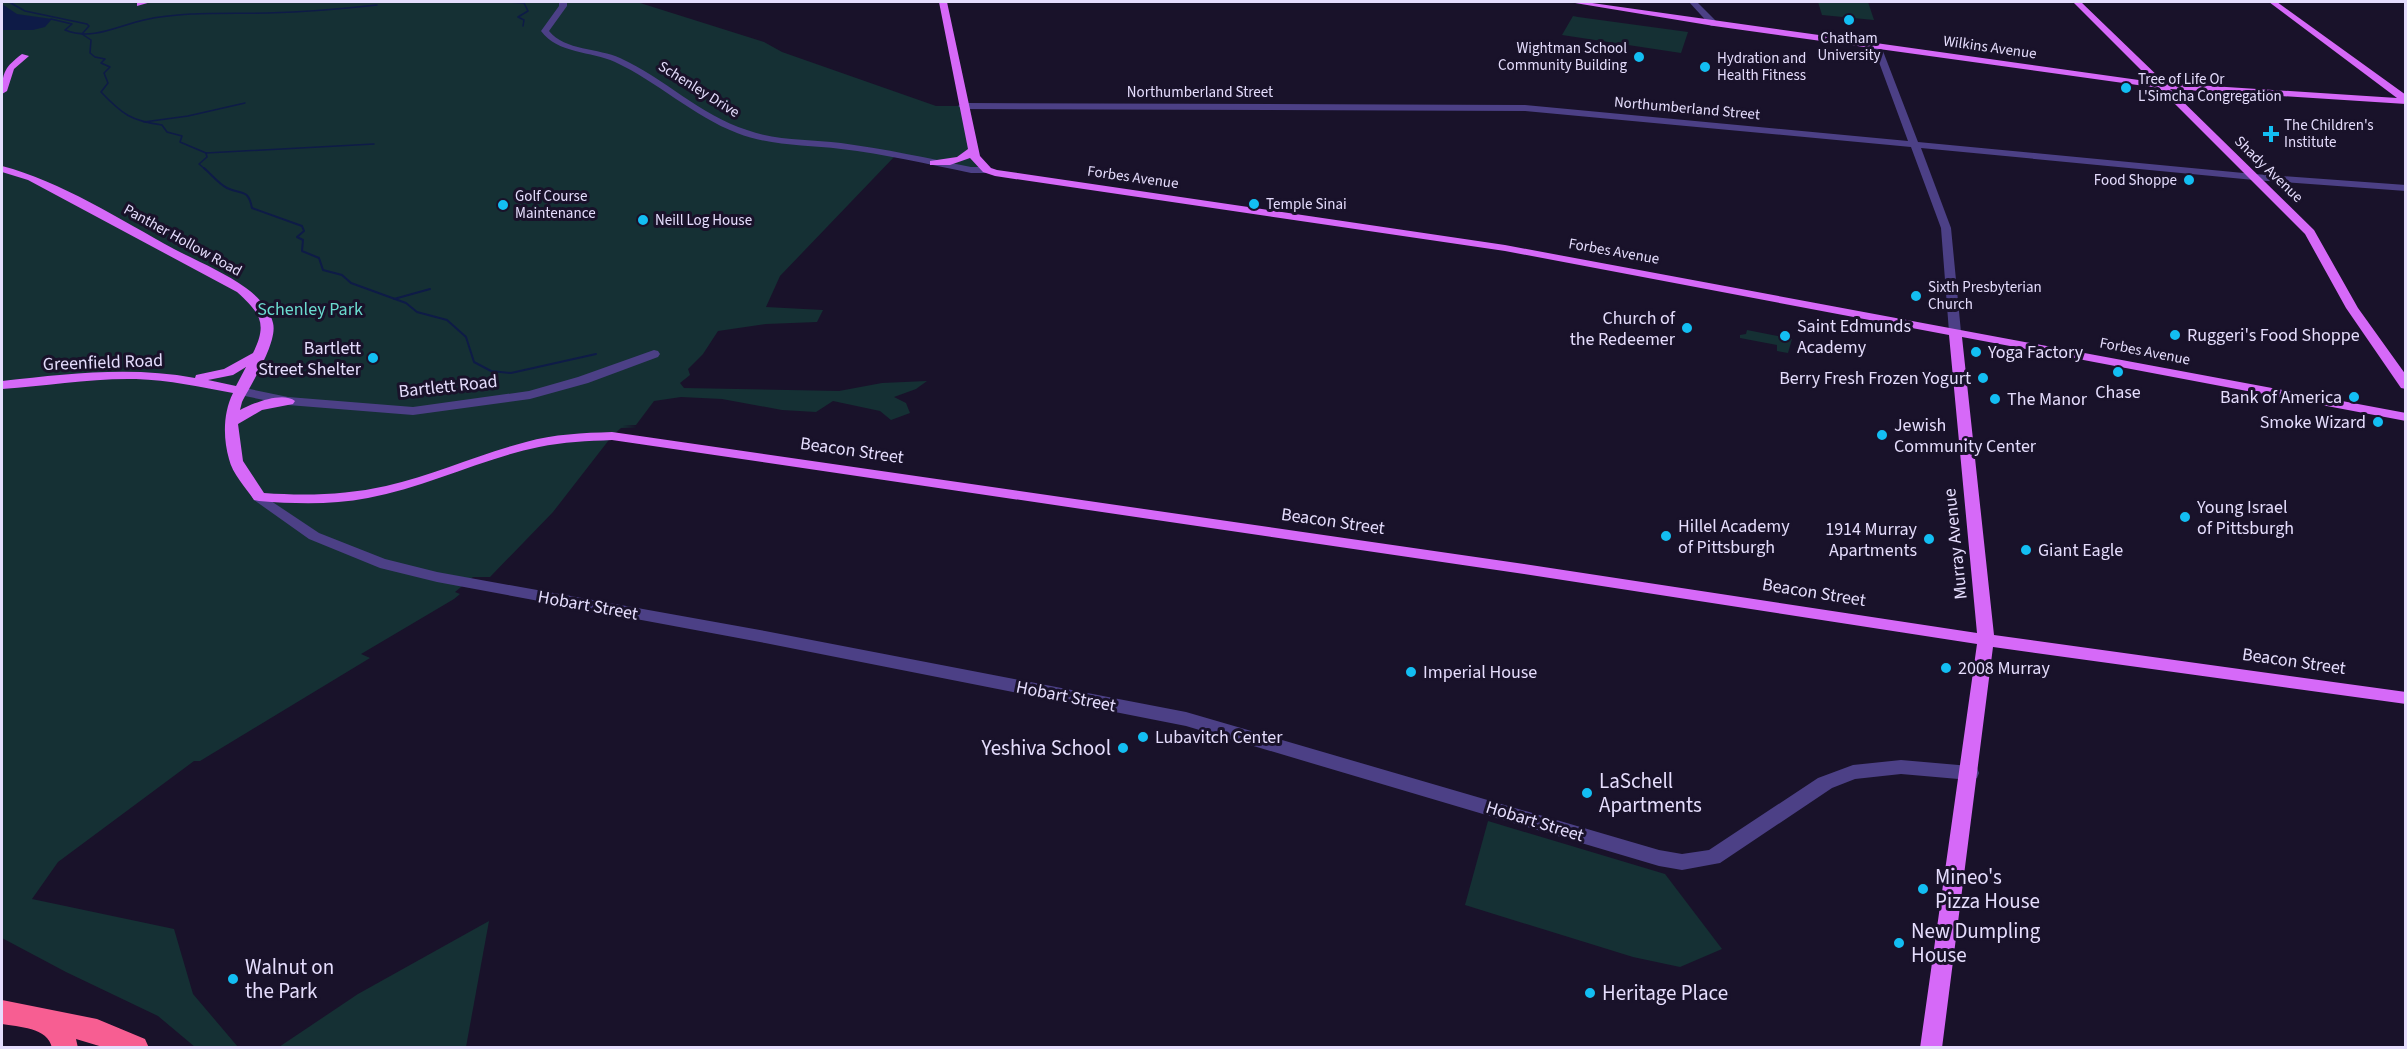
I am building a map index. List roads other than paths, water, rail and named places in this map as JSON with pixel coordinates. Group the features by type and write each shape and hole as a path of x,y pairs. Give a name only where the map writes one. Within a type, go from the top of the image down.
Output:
{"highway":[{"path":"2,1012 97,1031 135,1047"},
{"path":"41,1019 58,1031 65,1047"}],"main road":[{"path":"943,2 973,150 977,162 987,170"},
{"name":"Wilkins Avenue","path":"1573,2 1714,24 2162,86 2406,100"},
{"name":"Shady Avenue","path":"2077,2 2310,232 2352,308 2406,385"},
{"path":"2273,2 2406,100"},
{"path":"2,91 4,65 19,60"},
{"path":"934,163 962,159 973,150"},
{"name":"Panther Hollow Road","path":"2,169 43,183 138,233 254,299 264,313 268,330 260,354 240,391"},
{"name":"Forbes Avenue","path":"987,170 1008,175 1505,248 2406,417"},
{"name":"Murray Avenue","path":"1931,1047 1970,773 1986,640 1974,500 1955,332"},
{"path":"186,379 228,372 260,354"},
{"name":"Greenfield Road","path":"2,386 129,375 186,379 240,391"},
{"name":"Hobart Street","path":"240,391 235,402 231,423 236,460 259,497"},
{"path":"231,423 255,407 288,400"},
{"name":"Beacon Street","path":"259,497 315,501 369,494 531,445 570,438 612,436 1270,534 1524,569 1986,640 2406,698"}],"street":[{"name":"Schenley Drive","path":"563,2 563,6 545,32 552,41 602,53 630,65 709,115 739,130 773,140 857,148 971,170 987,170"},
{"path":"1693,2 1714,24"},
{"name":"Murray Avenue","path":"1878,46 1946,228 1955,332"},
{"name":"Northumberland Street","path":"963,106 1525,108 2254,177 2406,188"},
{"name":"Bartlett Road","path":"240,391 288,400 414,411 469,405 551,389 584,380 654,354"},
{"name":"Hobart Street","path":"259,497 314,536 380,562 403,568 487,587 765,637 1186,719 1659,858 1682,862 1713,857 1825,783 1853,772 1900,767 1970,773"}],"water":[{"path":"2,4 17,14 52,19 45,27 33,30 2,30"}],"waterway":[{"path":"9,2 25,11 87,24 89,26 82,34"},
{"path":"508,2 524,3 528,11 518,17 524,20 523,26"},
{"path":"82,34 105,31 144,20 175,15 295,12 377,5"},
{"path":"51,19 72,24 65,30 82,34"},
{"path":"82,34 91,40 90,53 95,57 105,59 101,63 110,67 104,73 108,83 101,92 128,115 146,122"},
{"path":"146,122 188,116 245,103"},
{"path":"146,122 162,125 167,132 182,136 180,142 206,153"},
{"path":"206,153 374,144"},
{"path":"206,153 207,157 199,164 206,170"},
{"path":"204,168 224,186 249,197 252,208 302,226 304,231 297,237 303,240 302,251 319,258 323,270 342,275 351,283 395,299"},
{"path":"395,299 430,289"},
{"path":"395,299 406,303 417,312 447,320 466,337 474,362 491,371 511,373 596,354"}],"place":[{"name":"Chatham University","path":"1849,20"},
{"name":"Wightman School Community Building","path":"1639,57"},
{"name":"Hydration and Health Fitness","path":"1705,67"},
{"name":"Tree of Life Or L'Simcha Congregation","path":"2126,88"},
{"name":"The Children's Institute","path":"2271,134"},
{"name":"Food Shoppe","path":"2189,180"},
{"name":"Temple Sinai","path":"1254,204"},
{"name":"Golf Course Maintenance","path":"503,205"},
{"name":"Neill Log House","path":"643,220"},
{"name":"Sixth Presbyterian Church","path":"1916,296"},
{"name":"Church of the Redeemer","path":"1687,328"},
{"name":"Ruggeri's Food Shoppe","path":"2175,335"},
{"name":"Saint Edmunds Academy","path":"1785,336"},
{"name":"Yoga Factory","path":"1976,352"},
{"name":"Bartlett Street Shelter","path":"373,358"},
{"name":"Chase","path":"2118,372"},
{"name":"Berry Fresh Frozen Yogurt","path":"1983,378"},
{"name":"Bank of America","path":"2354,397"},
{"name":"The Manor","path":"1995,399"},
{"name":"Smoke Wizard","path":"2378,422"},
{"name":"Jewish Community Center","path":"1882,435"},
{"name":"Young Israel of Pittsburgh","path":"2185,517"},
{"name":"Hillel Academy of Pittsburgh","path":"1666,536"},
{"name":"1914 Murray Apartments","path":"1929,539"},
{"name":"Giant Eagle","path":"2026,550"},
{"name":"2008 Murray","path":"1946,668"},
{"name":"Imperial House","path":"1411,672"},
{"name":"Lubavitch Center","path":"1143,737"},
{"name":"Yeshiva School","path":"1123,748"},
{"name":"LaSchell Apartments","path":"1587,793"},
{"name":"Mineo's Pizza House","path":"1923,889"},
{"name":"New Dumpling House","path":"1899,943"},
{"name":"Walnut on the Park","path":"233,979"},
{"name":"Heritage Place","path":"1590,993"}],"park label":[{"name":"Schenley Park","path":"310,309"}]}
